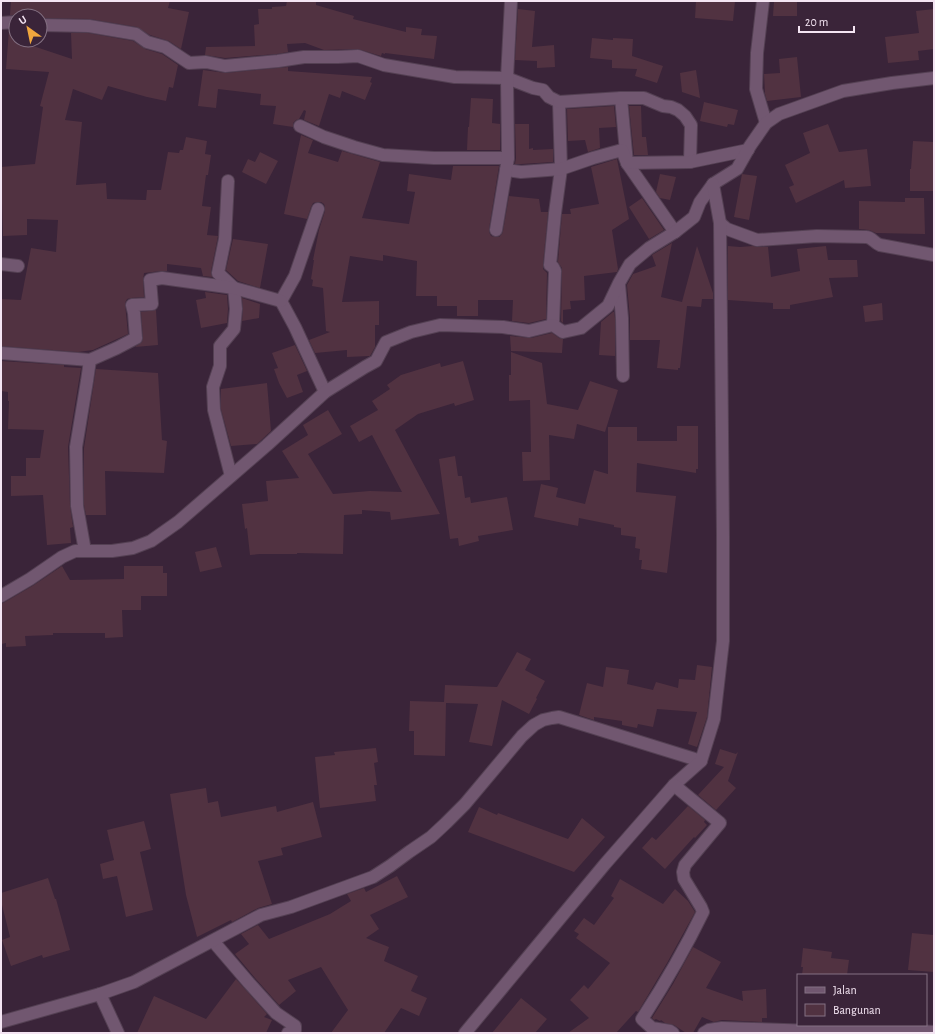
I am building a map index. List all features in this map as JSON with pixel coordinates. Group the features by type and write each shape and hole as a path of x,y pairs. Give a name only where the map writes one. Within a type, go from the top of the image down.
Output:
{"street":[{"path":"496,230 507,164 507,78 511,1"},
{"path":"763,1 757,53 756,90 766,123"},
{"path":"48,26 89,26 136,34 147,42 165,47 189,63 206,62 225,66 304,57 358,56 384,65 455,77 507,78 533,88 543,90 549,97 559,102 644,98 663,106 678,110 685,116 691,125 690,162"},
{"path":"1,596 30,579 62,557 75,551 112,552 133,548 151,541 178,522 267,445 325,392 376,361 386,342 411,332 440,325 503,327 528,331 553,325 563,332 581,328 608,306 630,264 648,248 675,232 694,217 700,202 713,184 737,168 766,123 779,114 843,91 934,78"},
{"path":"621,98 627,164"},
{"path":"553,325 555,271 550,265 554,213 561,169 559,102"},
{"path":"300,126 354,147 383,155 507,164 521,172 561,169 622,150 627,164 675,232"},
{"path":"627,164 690,162 748,150"},
{"path":"228,180 225,240 218,273 234,288 236,310 234,329 220,346 220,366 212,387 214,410 231,476"},
{"path":"465,1033 604,864 674,785 701,761 714,719 723,641 723,226 713,184"},
{"path":"281,301 295,276 318,209"},
{"path":"723,226 757,240 817,236 866,237 880,245 934,255"},
{"path":"1,264 18,266"},
{"path":"1,354 90,360 117,348 136,338 132,305 152,304 150,280 162,278 234,288 281,301 295,327 325,392"},
{"path":"619,283 622,318 623,376"},
{"path":"85,551 77,506 76,447 90,360"},
{"path":"1,1022 100,994 134,982 260,915 291,907 373,877 431,837 465,804 522,736 534,725 543,720 560,717 701,761"},
{"path":"673,1033 670,1031 649,1031 642,1019 660,992 703,912 684,879 683,872 685,865 720,823 674,785"},
{"path":"213,941 276,1013 295,1026 295,1030 288,1033"},
{"path":"100,994 118,1033"},
{"path":"704,1033 709,1030 722,1028 814,1031 866,1028 934,1032"}],"building":[{"path":"11,1 170,1 168,8 189,12 181,49 169,41 150,35 137,27 90,19 48,18 48,8 10,8"},
{"path":"287,1 316,1 316,5 354,16 353,19 406,32 406,27 422,29 421,35 437,36 434,59 385,53 382,53 381,56 358,49 324,50 305,43 287,44 288,52 277,54 225,58 205,55 206,47 255,46 254,25 259,24 258,9 272,9 272,7 286,6"},
{"path":"696,1 735,1 733,21 695,18"},
{"path":"774,1 797,1 797,16 773,16"},
{"path":"518,9 535,11 532,47 554,45 555,67 537,68 537,61 515,60"},
{"path":"934,9 934,49 918,51 919,60 888,63 885,37 919,33 916,11"},
{"path":"71,33 88,33 133,41 145,49 162,54 178,65 173,88 169,87 166,101 108,86 102,100 73,89 65,120 82,122 76,185 106,183 107,199 146,200 147,190 161,190 168,152 179,153 180,150 183,150 186,137 207,141 205,154 211,155 208,175 206,175 202,206 211,207 207,235 218,236 211,271 212,277 203,276 201,268 167,264 167,271 144,273 144,297 127,299 125,303 128,334 93,350 78,352 1,346 1,299 21,300 31,248 56,252 58,220 27,219 27,235 3,236 1,167 35,164 43,107 40,106 49,72 6,69 8,43 8,48 39,48 72,59"},
{"path":"592,38 613,40 613,38 633,39 632,56 663,66 657,83 635,76 637,69 612,68 612,60 590,58"},
{"path":"797,57 801,97 767,101 765,94 764,74 780,73 779,59"},
{"path":"288,67 288,71 372,77 370,82 372,83 365,100 342,91 340,98 329,94 319,126 304,120 306,111 304,110 299,119 293,123 293,127 273,124 276,106 260,105 261,94 218,89 216,108 198,106 203,70 226,73"},
{"path":"696,70 700,98 682,92 680,73"},
{"path":"471,98 493,99 492,123 500,124 500,150 467,150"},
{"path":"704,102 738,110 734,125 728,124 727,127 700,121"},
{"path":"614,106 616,127 599,128 600,148 588,152 585,140 568,141 567,109"},
{"path":"629,106 641,106 642,137 646,137 648,155 634,155"},
{"path":"515,124 529,124 529,149 553,149 553,162 515,164"},
{"path":"828,124 839,152 867,149 871,186 845,188 844,180 796,203 789,187 794,185 785,165 810,153 803,133"},
{"path":"301,135 313,140 308,153 338,162 342,151 380,162 362,218 409,224 415,192 407,191 409,174 451,180 453,166 499,166 489,229 491,236 499,237 502,234 509,196 539,199 541,212 548,212 543,264 543,269 547,273 546,319 529,323 512,321 513,300 478,300 478,316 457,316 457,306 437,306 437,296 416,296 417,261 383,255 383,261 350,256 342,302 379,301 379,325 375,325 375,347 370,356 347,357 347,350 315,353 309,340 330,332 326,331 323,288 312,286 313,280 311,279 313,260 325,207 321,202 313,203 307,219 284,214"},
{"path":"913,141 934,142 934,191 910,191 910,169"},
{"path":"260,152 278,161 266,184 242,172 248,159 255,162"},
{"path":"617,159 629,219 612,230 618,269 617,272 584,276 585,300 570,301 571,309 563,310 563,323 561,321 562,268 558,262 562,214 571,214 570,209 599,204 591,167"},
{"path":"660,174 676,177 670,200 660,198 656,192"},
{"path":"742,174 757,176 749,220 734,217"},
{"path":"642,198 664,230 649,239 629,207"},
{"path":"905,198 924,198 925,234 876,233 869,230 859,229 859,201 905,202"},
{"path":"233,239 268,244 260,288 238,281 226,270"},
{"path":"672,243 661,297 682,302 697,246 713,293 713,299 702,299 701,307 687,306 680,368 678,368 678,370 657,368 660,340 630,340 627,285 633,274 656,266 652,255"},
{"path":"728,246 768,247 771,277 800,271 797,249 826,246 828,260 857,260 858,277 829,278 833,297 790,305 790,309 773,309 773,303 728,300"},
{"path":"205,292 227,295 227,323 201,328 196,300 206,298"},
{"path":"242,298 260,304 259,318 242,321"},
{"path":"882,303 883,320 865,322 863,306"},
{"path":"156,310 158,345 135,347 142,342 143,338 141,312"},
{"path":"613,312 615,318 615,356 599,355 601,322"},
{"path":"552,333 563,339 562,353 511,351 510,336 531,338"},
{"path":"295,345 307,371 297,375 303,392 287,398 274,369 278,368 272,353"},
{"path":"511,352 542,363 547,404 578,410 590,381 618,390 605,432 577,424 574,439 549,435 550,480 523,481 522,452 531,452 530,400 509,401"},
{"path":"1,361 64,365 64,367 81,368 68,447 70,506 73,527 70,528 71,543 47,545 43,495 11,496 11,476 26,476 26,458 40,458 44,430 8,429 9,401 8,392 1,391"},
{"path":"463,361 474,400 455,406 454,403 418,414 395,430 440,514 391,520 390,512 362,510 362,514 344,515 343,554 297,553 250,555 247,528 245,529 242,504 268,501 266,481 299,478 282,451 308,435 303,425 328,410 342,434 308,454 333,494 370,491 402,492 372,435 359,442 350,426 378,410 372,401 390,389 387,385 401,375 440,363 441,367"},
{"path":"96,369 158,373 162,440 167,441 164,473 105,471 106,515 86,515 84,505 84,448"},
{"path":"267,383 271,431 257,444 231,446 221,409 221,389"},
{"path":"677,426 698,426 698,469 696,469 696,473 637,463 636,492 676,496 667,573 641,569 642,560 639,560 640,549 635,548 636,537 621,535 621,528 614,527 614,525 579,518 578,526 534,517 541,484 558,488 556,497 585,504 594,470 608,474 608,427 637,427 637,441 677,441"},
{"path":"455,456 458,476 462,476 465,498 470,497 471,503 507,497 513,530 478,536 479,541 459,546 458,538 450,539 439,459"},
{"path":"216,547 222,567 200,572 195,552"},
{"path":"62,566 70,580 124,579 124,566 163,566 163,573 167,573 167,596 141,596 141,610 122,610 123,637 105,638 105,633 53,633 53,635 25,636 26,646 6,647 6,643 1,644 1,604 34,585"},
{"path":"517,652 531,659 525,670 545,681 529,714 502,700 492,746 469,742 478,704 446,703 445,756 414,755 414,731 409,731 410,701 444,702 445,685 497,687"},
{"path":"697,665 712,667 707,717 697,747 688,744 697,712 657,709 653,727 638,724 637,728 622,725 622,721 594,717 594,720 579,715 587,683 603,687 606,667 629,670 627,684 653,690 656,682 678,688 679,679 695,680"},
{"path":"376,748 378,762 374,763 377,785 374,785 376,801 320,808 315,757 335,755 334,752"},
{"path":"720,749 736,754 738,752 728,781 736,788 716,810 698,795 724,767 715,764"},
{"path":"206,788 208,803 218,801 221,817 276,806 277,812 313,802 322,837 281,848 283,855 258,861 272,904 258,908 232,922 231,920 197,937 186,895 170,794"},
{"path":"688,806 705,820 704,822 707,825 665,869 642,848 652,837 656,840"},
{"path":"479,807 497,815 498,813 568,839 582,818 605,837 574,872 468,832"},
{"path":"144,821 151,849 140,852 153,910 126,917 117,876 103,879 100,864 114,860 107,830"},
{"path":"397,876 408,897 370,915 379,929 366,938 389,947 384,961 418,976 411,991 427,998 419,1016 401,1008 384,1033 331,1033 348,1010 321,967 288,980 296,991 279,1005 235,954 249,944 241,934 258,925 269,939 330,914 351,901 347,894 364,888 366,892"},
{"path":"48,878 56,899 70,950 43,958 42,955 11,966 2,940 10,937 1,901 1,893"},
{"path":"620,879 663,904 675,889 688,901 695,912 638,1012 636,1011 616,1033 568,1033 589,1018 570,1000 584,985 588,989 610,963 576,938 579,934 574,931 584,918 594,925 614,898 611,896"},
{"path":"912,933 934,935 934,972 908,970"},
{"path":"693,947 721,962 706,988 743,1001 742,991 766,989 767,1018 762,1018 762,1022 722,1020 714,1022 702,1017 693,1033 686,1033 674,1025 665,1023 661,1020 654,1020 652,1018"},
{"path":"803,948 832,952 831,958 849,960 847,974 802,974 803,967 801,967"},
{"path":"236,979 267,1014 264,1017 272,1020 266,1033 137,1033 154,996 206,1019"},
{"path":"521,998 547,1019 535,1033 492,1033"}]}
